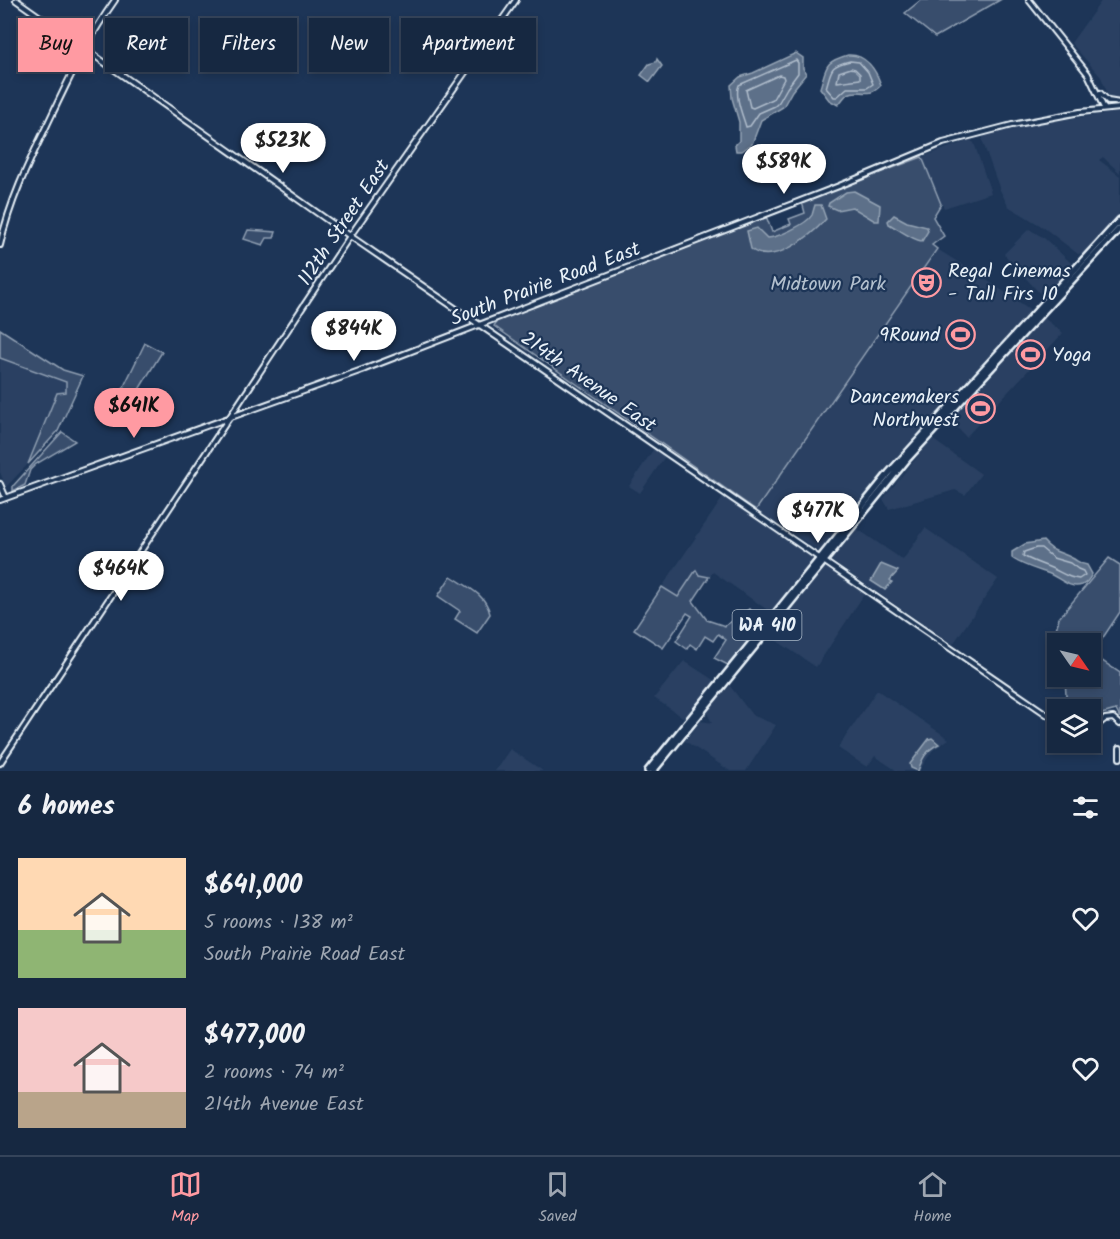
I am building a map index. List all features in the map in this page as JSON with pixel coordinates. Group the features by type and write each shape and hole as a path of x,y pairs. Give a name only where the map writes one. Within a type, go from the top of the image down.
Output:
{"main road":[{"name":"WA 410","path":"653,771 911,447 1120,220"},
{"name":"WA 410","path":"648,771 908,458 1120,228"}],"street":[{"name":"214th Avenue East","path":"16,0 42,18"},
{"path":"93,33 115,0"},
{"name":"112th Street East","path":"0,763 350,236 516,0"},
{"path":"1029,0 1083,66 1104,108"},
{"name":"214th Avenue East","path":"93,53 350,236 1047,714"},
{"path":"0,245 15,191 72,72"},
{"path":"1097,90 1108,101 1120,103"},
{"name":"South Prairie Road East","path":"0,500 365,369 949,141 1012,125 1120,103"},
{"name":"South Prairie Road East","path":"1104,108 1120,108"},
{"path":"470,318 470,328"},
{"path":"491,332 492,320"},
{"path":"239,404 244,412"},
{"path":"218,421 223,428"},
{"path":"0,484 6,498"},
{"path":"1101,721 1104,718 1113,718 1120,724"},
{"path":"1120,748 1120,758"}],"shaded area":[{"path":"1102,0 1120,0 1120,99 1109,97 1101,77 1071,43"},
{"path":"1120,112 1120,173 1103,157 1099,160 1120,176 1120,213 1084,253 1078,254 1043,227 1008,206 982,140 985,135 1046,122"},
{"path":"970,140 974,143 991,193 944,208 922,157"},
{"path":"1029,229 1044,238 1071,263 1070,268 1043,297 1004,254"},
{"path":"937,249 1031,310 904,449 819,551 756,510"},
{"path":"1044,318 1063,333 966,437 949,419"},
{"path":"0,358 66,382 66,392 57,393 28,464 6,487 0,472"},
{"path":"932,439 981,474 965,495 955,490 889,509 883,499"},
{"path":"655,447 666,455 640,493 629,486"},
{"path":"724,496 812,557 813,560 772,610 769,611 713,572 709,577 699,575 696,570 678,597 662,587"},
{"path":"856,528 903,560 925,528 998,579 953,644 832,561 833,555"},
{"path":"828,567 865,593 816,667 768,635 823,568"},
{"path":"684,661 715,681 684,718 654,698"},
{"path":"730,686 752,715 776,725 746,771 730,771 685,741 701,721 712,723 706,711"},
{"path":"877,690 949,739 933,750 919,771 897,771 875,756 867,767 838,748"},
{"path":"510,749 543,771 495,771"}],"green space":[{"path":"921,0 1000,0 935,37 905,13"},
{"name":"Midtown Park","path":"922,157 941,204 933,217 944,236 932,245 937,249 756,510 494,326 497,321 766,216 772,232 791,224 789,219 805,213 802,202"},
{"path":"248,230 276,232 274,238 267,238 263,245 244,239"},
{"path":"0,329 63,370 83,376 58,431 28,464 57,393 66,392 66,382 0,358"},
{"path":"145,343 162,352 124,414 113,409"},
{"path":"62,432 75,441 36,464 30,470 25,485 13,491 13,486"},
{"path":"1109,558 1120,565 1120,612 1101,640 1101,633 1055,633 1059,618"},
{"path":"696,570 699,575 709,577 693,601 707,620 725,626 749,609 766,620 728,665 714,658 726,640 718,634 713,641 705,636 697,649 690,644 687,649 676,641 692,616 687,613 663,648 634,629 662,587 678,597"},
{"path":"451,576 475,591 488,607 490,614 477,633 455,619 460,611 438,596"},
{"path":"1101,660 1120,673 1120,718 1116,710 1101,714 1101,699 1067,699 1066,687 1101,687"}],"water":[{"path":"796,53 803,58 803,68 806,74 783,107 761,120 752,144 742,151 736,151 735,145 739,141 739,122 731,85 740,77"},
{"path":"848,55 865,60 881,85 868,93 852,92 838,105 829,100 820,88 830,63"},
{"path":"657,59 662,66 650,82 641,75 649,64 656,62"},
{"path":"854,191 880,205 879,221 875,221 852,207 837,210 828,206 846,192"},
{"path":"815,205 821,205 826,219 801,241 780,252 769,254 760,254 751,249 747,231 757,228 767,238 784,233 809,219"},
{"path":"894,215 907,222 927,227 928,231 922,241 910,237 889,224 888,221"},
{"path":"1043,541 1054,550 1087,565 1092,574 1087,582 1073,586 1012,558 1012,552 1025,544"},
{"path":"881,564 898,571 885,590 871,581"},
{"path":"932,738 939,744 925,755 918,771 911,768 910,764"}],"place":[{"name":"Regal Cinemas - Tall Firs 10","path":"927,282"},
{"name":"9Round","path":"961,334"},
{"name":"Yoga","path":"1031,354"},
{"name":"Dancemakers Northwest","path":"980,408"}]}
